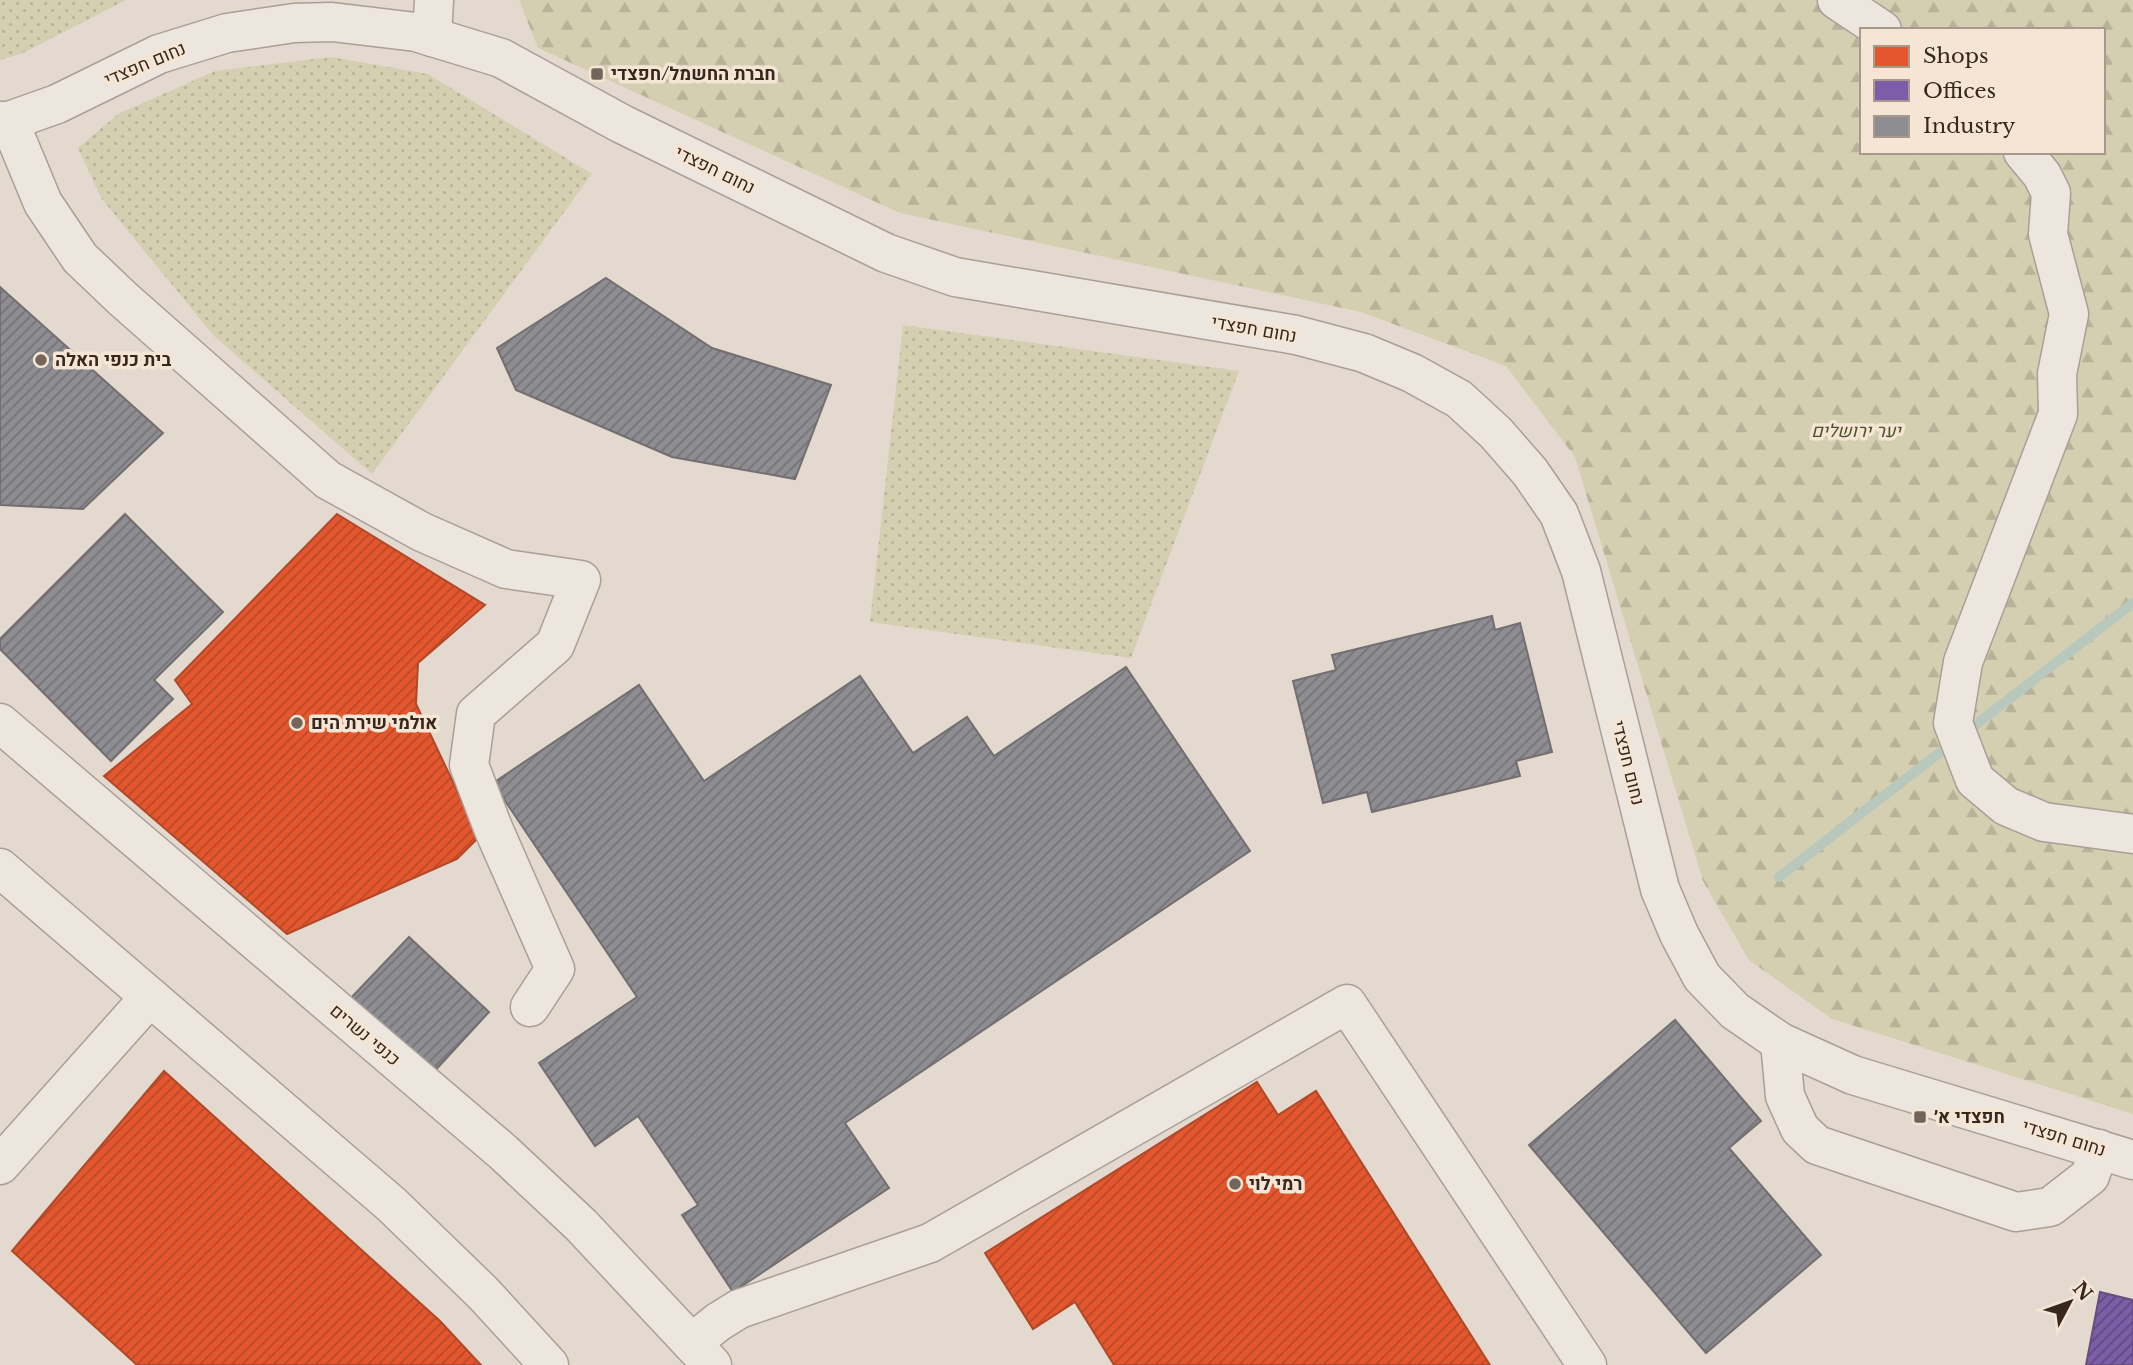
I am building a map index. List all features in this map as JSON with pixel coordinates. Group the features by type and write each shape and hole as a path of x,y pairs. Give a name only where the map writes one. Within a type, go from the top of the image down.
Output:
{"street":[{"path":"199,42 278,0"},
{"path":"1838,0 1879,28"},
{"name":"נחום חפצדי","path":"5,121 57,104 159,54 227,33 295,23 331,22 416,32 433,18 622,124 886,253 955,277 1296,335 1364,353 1412,373 1459,399 1496,433 1522,462 1559,514 1581,571 1660,889 1679,934 1702,977 1735,1011 1780,1042 1853,1075 2116,1154"},
{"path":"5,121 43,204 80,258 328,481 422,532 506,569 581,580 555,645 476,714 469,765 492,828 555,969 530,1007"},
{"path":"2025,154 2042,175 2051,193 2048,234 2069,313 2057,373 2059,414 1963,662 1953,723 1975,780 2006,806 2044,822 2133,834"},
{"name":"כנפי נשרים","path":"0,723 503,1152 581,1225 702,1354"},
{"path":"0,868 391,1204 483,1293 549,1365"},
{"path":"0,1166 150,997"},
{"path":"702,1354 718,1322 739,1309 930,1243 1347,1003 1587,1365"},
{"path":"1780,1042 1785,1097 1800,1129 1817,1145 2017,1212 2050,1207 2116,1154"}],"green space":[{"path":"0,0 126,0 23,53 0,60"},
{"name":"יער ירושלים","path":"519,0 2133,0 2133,1114 1832,1019 1749,960 1703,881 1575,457 1506,366 1361,312 900,213 538,48"},
{"path":"331,57 428,74 592,174 372,474 214,336 101,198 78,148 118,114 215,71"},
{"path":"903,325 1239,371 1131,658 870,622"}],"building: Shops":[{"name":"אולמי שירת הים","path":"337,514 485,605 418,663 416,704 479,837 457,859 287,934 104,776 192,704 175,680"},
{"path":"164,1071 440,1321 481,1365 137,1365 12,1251"},
{"name":"רמי לוי","path":"1257,1082 1278,1115 1316,1091 1490,1365 1114,1365 1075,1302 1033,1329 985,1253"}],"building: Offices":[{"path":"2100,1292 2133,1300 2133,1365 2086,1365"}],"building: Industry":[{"path":"606,278 712,348 831,385 795,479 672,457 516,390 497,348"},
{"name":"בית כנפי האלה","path":"0,287 163,433 83,509 0,505"},
{"path":"125,514 223,612 154,680 173,699 111,761 0,649 0,639"},
{"path":"1492,616 1495,630 1520,623 1552,752 1516,761 1520,776 1372,812 1367,792 1323,803 1293,681 1336,670 1332,655"},
{"path":"1126,667 1250,851 845,1123 889,1188 733,1292 682,1215 698,1205 638,1116 595,1146 539,1063 637,997 493,783 639,685 704,781 860,676 913,753 967,717 994,756"},
{"path":"409,937 489,1012 430,1076 349,1000"},
{"path":"1675,1020 1761,1121 1729,1148 1821,1255 1706,1353 1529,1145"}],"waterway":[{"path":"1779,877 2133,603"}],"place":[{"name":"חברת החשמל/חפצדי","path":"597,74"},
{"name":"בית כנפי האלה","path":"41,360"},
{"name":"אולמי שירת הים","path":"297,723"},
{"name":"חפצדי א׳","path":"1920,1117"},
{"name":"רמי לוי","path":"1235,1184"}]}
